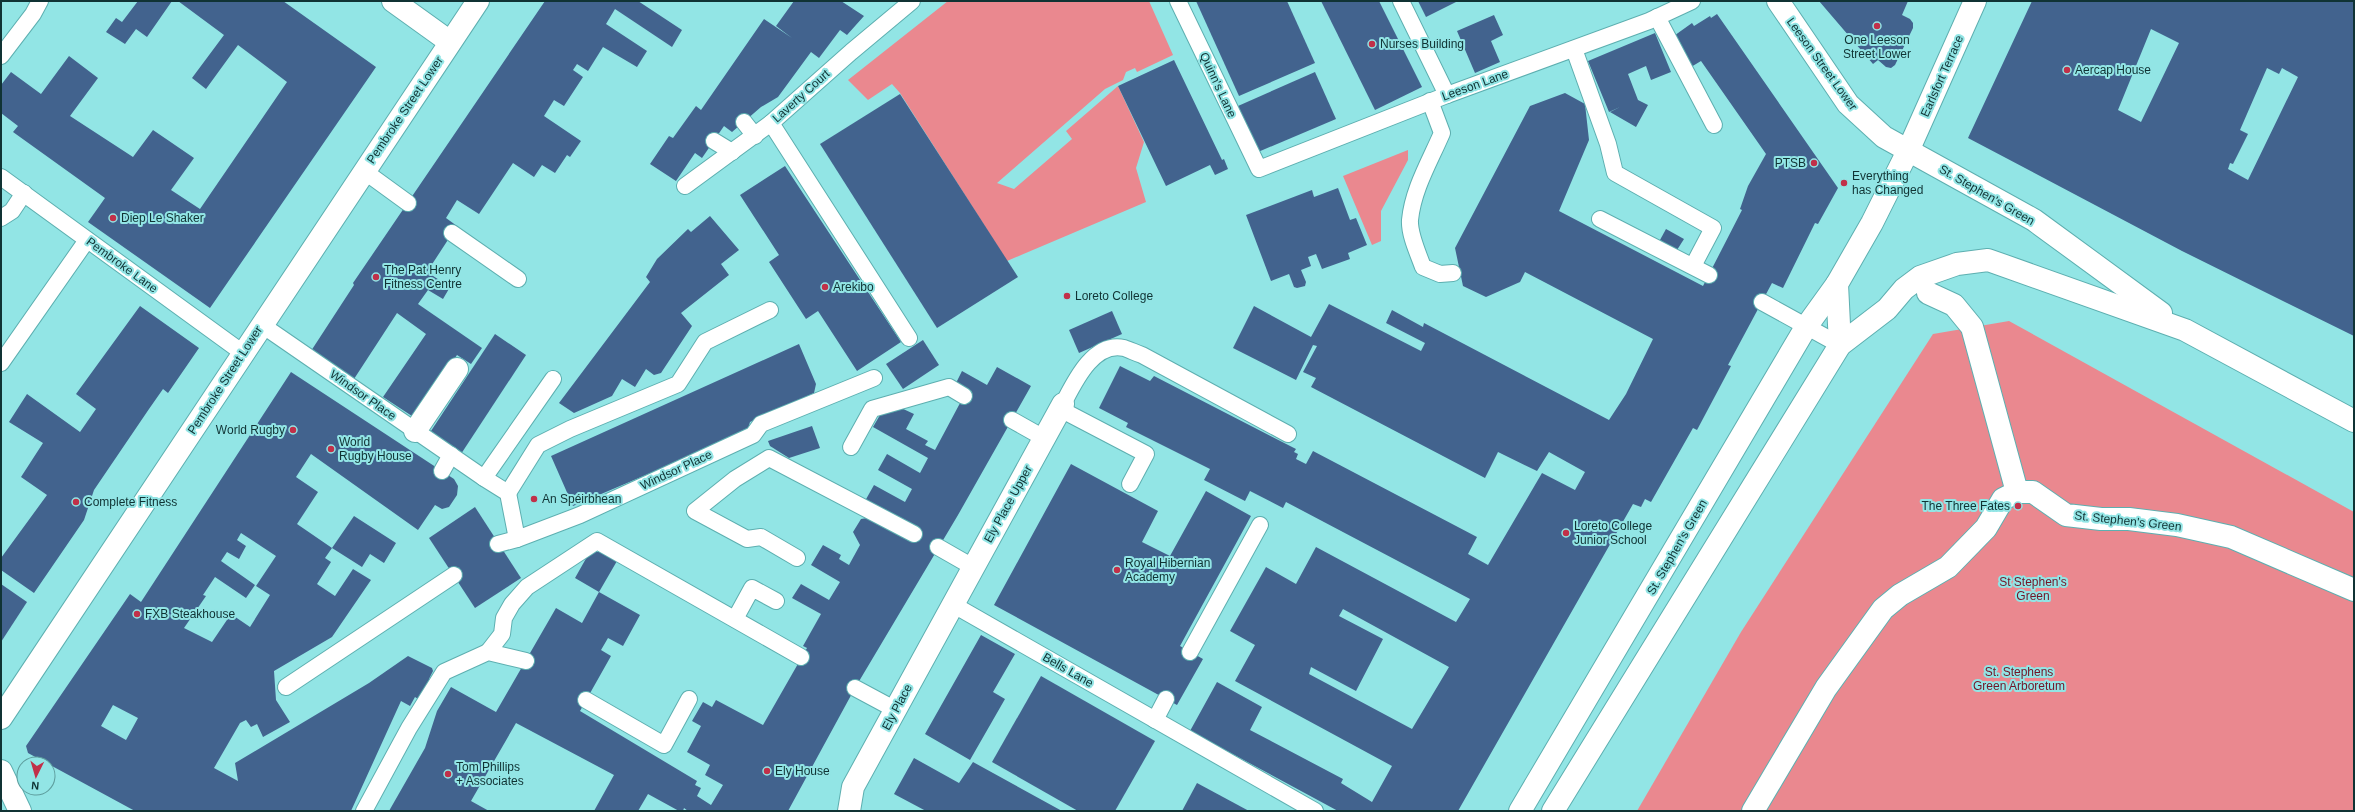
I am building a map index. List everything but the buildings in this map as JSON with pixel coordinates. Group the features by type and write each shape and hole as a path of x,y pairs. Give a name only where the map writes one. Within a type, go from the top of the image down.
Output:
{"main road":[{"path":"393,1 450,42"},
{"name":"Pembroke Street Lower","path":"1,718 478,1"},
{"name":"Leeson Street Lower","path":"1778,1 1848,104 1884,137 1908,151"},
{"name":"Earlsfort Terrace","path":"1908,151 1975,1"},
{"name":"St. Stephen's Green","path":"1520,811 1806,327 1837,284 1872,222 1908,151 2034,220 2186,330 2354,421"},
{"name":"St. Stephen's Green","path":"1553,811 1840,345 1887,308 1904,289 1920,277 1957,264 1988,260 2186,330"},
{"path":"1837,284 1840,345"},
{"path":"1753,811 1826,688 1883,609 1900,595 1948,567 1986,528 2004,499 2017,492 1972,327 1954,305 1928,293"},
{"path":"415,431 457,368"},
{"name":"Ely Place Upper","path":"952,604 1062,407"},
{"name":"St. Stephen's Green","path":"2017,492 2033,492 2066,515 2177,525 2231,537 2354,590"},
{"name":"Ely Place","path":"849,811 853,787 952,604"},
{"path":"1,771 20,811"}],"lane":[{"path":"1,56 33,14 40,1"},
{"name":"Quinn's Lane","path":"1178,1 1259,169"},
{"path":"1401,1 1446,95"},
{"name":"Leeson Lane","path":"1259,169 1430,101 1574,49 1657,17 1692,1"},
{"name":"Laverty Court","path":"689,178 755,136 908,2"},
{"path":"1657,17 1714,125"},
{"path":"1574,49 1608,144 1615,173 1713,228 1692,266"},
{"path":"1430,101 1442,133 1418,186 1410,221 1415,246 1423,267 1440,274 1453,273"},
{"path":"744,122 755,136"},
{"path":"771,123 909,338"},
{"path":"714,141 732,152"},
{"path":"364,171 408,203"},
{"name":"Pembroke Lane","path":"1,177 243,353"},
{"path":"1,218 12,211 24,193"},
{"path":"1600,218 1709,275"},
{"path":"452,233 518,280"},
{"path":"1,363 87,240"},
{"path":"1762,302 1840,345"},
{"path":"517,539 508,493 538,445 570,429 678,384 705,342 770,310"},
{"name":"Windsor Place","path":"262,325 415,431 508,493"},
{"path":"1130,484 1146,454 1062,407 1081,371 1092,358 1112,349 1123,348 1142,355 1288,434"},
{"path":"484,478 553,378"},
{"name":"Windsor Place","path":"498,544 517,539 580,515 753,435 761,424 874,378"},
{"path":"851,447 872,409 949,387 964,396"},
{"path":"1012,420 1044,438"},
{"path":"442,471 451,455"},
{"path":"797,558 761,537 747,539 695,511 735,479 769,458 914,534"},
{"path":"1190,652 1260,525"},
{"path":"364,811 409,728 444,672 488,652 502,634 504,618 512,604 527,587 597,541 801,657"},
{"path":"938,547 973,566"},
{"path":"286,687 454,575"},
{"path":"735,619 752,588 776,601"},
{"name":"Bells Lane","path":"952,604 1315,811"},
{"path":"488,652 526,662"},
{"path":"855,688 896,710"},
{"path":"586,700 664,745 689,699"},
{"path":"1156,720 1166,699"}],"green space":[{"path":"948,1 1149,1 1173,55 1137,72 1135,68 1126,72 1123,80 1105,89 997,183 1014,189 1072,139 1066,131 1118,86 1144,142 1136,168 1146,202 1007,261 900,93 892,84 868,100 848,80"},
{"path":"1408,150 1408,160 1381,211 1381,241 1372,245 1343,176"},
{"name":"St Stephen's Green","path":"2009,321 2354,512 2354,811 1637,811 1741,632 1933,334"}],"place":[{"name":"One Leeson Street Lower","path":"1877,26"},
{"name":"Nurses Building","path":"1372,44"},
{"name":"Aercap House","path":"2067,70"},
{"name":"PTSB","path":"1814,163"},
{"name":"Everything has Changed","path":"1844,183"},
{"name":"Diep Le Shaker","path":"113,218"},
{"name":"The Pat Henry Fitness Centre","path":"376,277"},
{"name":"Arekibo","path":"825,287"},
{"name":"Loreto College","path":"1067,296"},
{"name":"World Rugby","path":"293,430"},
{"name":"World Rugby House","path":"331,449"},
{"name":"An Spéirbhean","path":"534,499"},
{"name":"Complete Fitness","path":"76,502"},
{"name":"The Three Fates","path":"2018,506"},
{"name":"Loreto College Junior School","path":"1566,533"},
{"name":"Royal Hibernian Academy","path":"1117,570"},
{"name":"FXB Steakhouse","path":"137,614"},
{"name":"Ely House","path":"767,771"},
{"name":"Tom Phillips + Associates","path":"448,774"}],"park label":[{"name":"St. Stephens Green Arboretum","path":"2019,679"}]}
